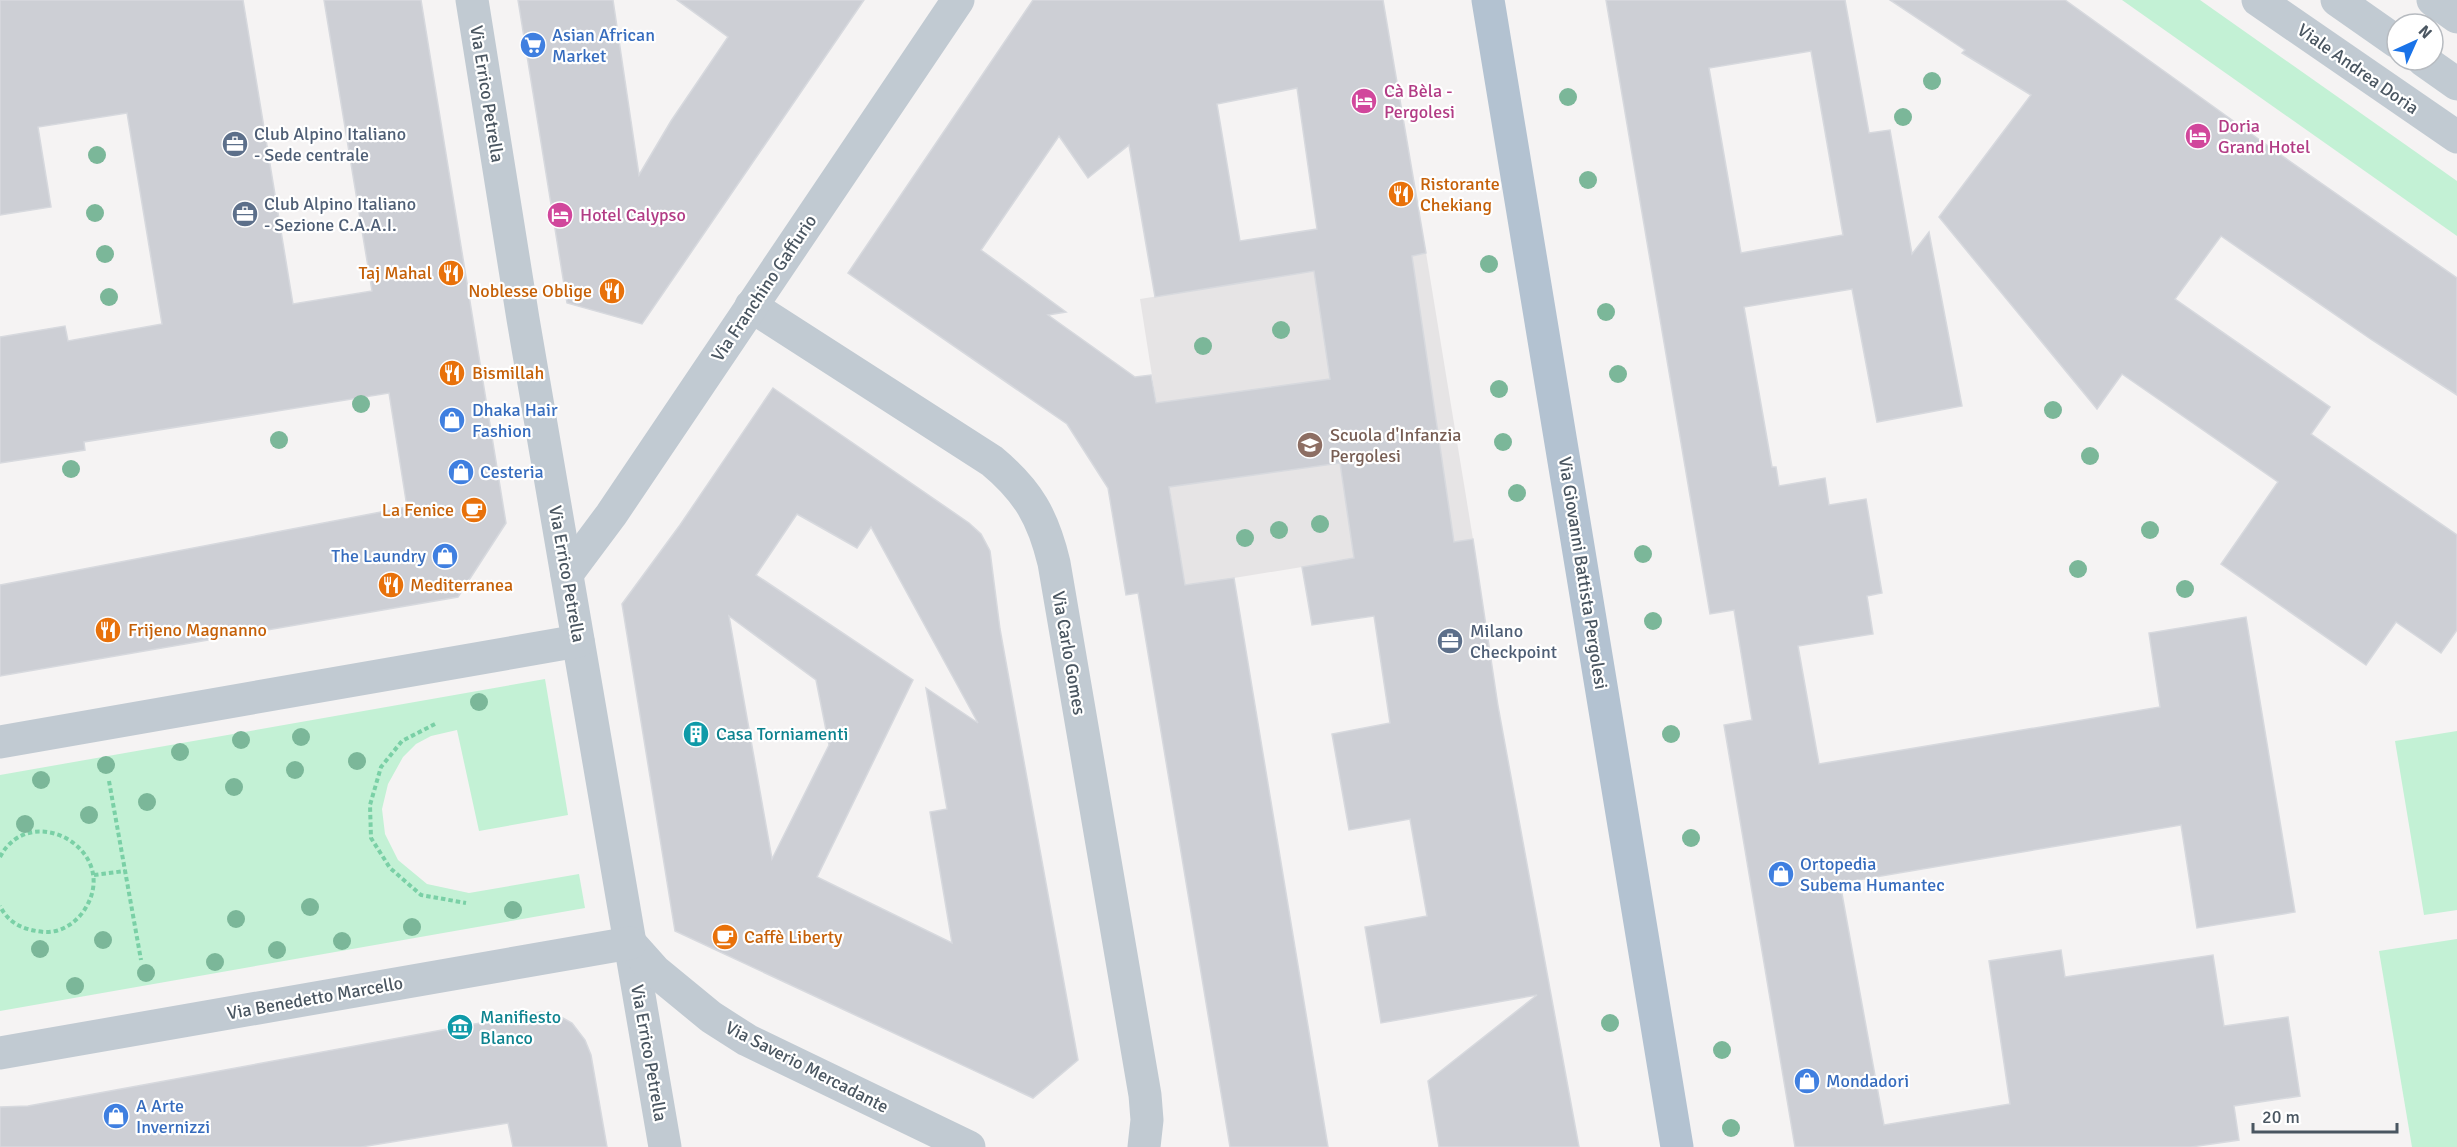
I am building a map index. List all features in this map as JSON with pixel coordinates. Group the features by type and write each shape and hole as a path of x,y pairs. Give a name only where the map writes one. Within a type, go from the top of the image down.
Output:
{"main road":[{"name":"Via Giovanni Battista Pergolesi","path":"1488,0 1677,1147"}],"street":[{"name":"Via Errico Petrella","path":"472,0 578,641 665,1147"},
{"name":"Via Franchino Gaffurio","path":"567,574 611,515 958,0"},
{"name":"Viale Andrea Doria","path":"2258,0 2457,137"},
{"path":"2337,0 2385,34"},
{"path":"2433,0 2457,16"},
{"path":"2440,72 2457,84"},
{"name":"Via Carlo Gomes","path":"751,306 992,461 1016,482 1039,515 1054,563 1143,1083 1147,1120 1144,1147"},
{"path":"0,742 578,641"},
{"name":"Via Benedetto Marcello","path":"0,1053 630,943"},
{"name":"Via Saverio Mercadante","path":"630,943 655,971 703,1011 747,1040 969,1147"}],"path":[{"path":"435,724 402,741 381,767 370,805 371,838 390,868 422,895 466,903"},
{"path":"109,781 141,960"},
{"path":"0,857 4,849 23,835 46,831 68,837 86,853 94,875 91,900 76,921 52,932 26,930 5,915 0,906"},
{"path":"94,875 125,871"}],"shaded area":[{"name":"Scuola d'Infanzia Pergolesi","path":"1426,253 1473,539 1185,586 1140,299"}],"green space":[{"path":"2122,0 2200,0 2457,181 2457,236"},
{"path":"545,679 568,815 479,831 457,730 431,736 416,744 403,757 388,784 382,809 385,834 398,860 427,884 469,893 579,874 585,908 0,1011 0,775"},
{"path":"2457,731 2457,910 2424,915 2395,741"},
{"path":"2457,939 2457,1147 2412,1147 2379,951"}],"building":[{"path":"0,0 243,0 293,304 372,291 324,0 421,0 506,523 458,597 0,676 0,585 407,507 389,393 84,442 85,450 0,463 0,337 65,326 68,341 162,324 127,113 38,127 51,207 0,215"},
{"path":"518,0 613,0 639,175 671,121 728,37 677,0 864,0 642,324 567,303"},
{"path":"1033,0 1383,0 1426,253 1412,256 1454,542 1473,539 1498,706 1579,1147 1439,1147 1428,1081 1537,995 1381,1023 1365,927 1427,916 1410,819 1349,830 1332,734 1390,723 1374,616 1312,625 1302,567 1354,558 1340,463 1169,487 1185,585 1234,578 1328,1147 1230,1147 1138,593 1126,595 1108,488 1067,424 848,273","holes":["1297,88 1317,229 1240,241 1217,104","1059,136 1088,178 1129,145 1155,297 1314,271 1330,379 1156,403 1151,375 1135,377 1048,315 1066,312 981,250"]},
{"path":"1606,0 1845,0 1869,133 1890,130 1912,254 1929,232 1962,406 1877,422 1852,289 1744,307 1772,467 1776,467 1779,486 1825,478 1829,505 1866,499 1882,593 1867,596 1873,634 1798,646 1819,764 2160,707 2149,633 2246,617 2295,912 2197,928 2181,825 1840,883 1884,1125 2010,1104 1989,961 2061,950 2065,977 2213,955 2224,1026 2288,1017 2300,1096 2234,1106 2239,1140 2191,1147 1795,1147 1724,725 1752,720 1734,610 1710,614","holes":["1811,51 1843,235 1741,253 1709,68"]},
{"path":"1890,0 2065,0 2457,278 2457,395 2372,340 2221,236 2175,299 2330,407 2311,434 2457,535 2457,630 2441,653 2396,622 2366,665 2221,564 2278,482 2122,374 2097,409 1939,217 2031,95 1962,53 1965,50"},
{"path":"773,388 969,523 981,534 990,551 1000,629 1078,1060 1033,1098 675,931 622,604 680,525","holes":["797,514 857,548 871,527 978,723 926,688 947,809 930,812 952,943 817,877 913,680 756,575","729,616 816,680 829,745 772,859"]},
{"path":"540,1012 554,1013 572,1023 585,1040 591,1055 607,1147 513,1147 508,1123 361,1147 0,1147 0,1107 28,1106"}],"place":[{"name":"Asian African Market","path":"533,45"},
{"name":"Cà Bèla - Pergolesi","path":"1364,101"},
{"name":"Doria Grand Hotel","path":"2198,136"},
{"name":"Club Alpino Italiano - Sede centrale","path":"235,144"},
{"name":"Ristorante Chekiang","path":"1401,194"},
{"name":"Club Alpino Italiano - Sezione C.A.A.I.","path":"245,214"},
{"name":"Hotel Calypso","path":"560,215"},
{"name":"Taj Mahal","path":"451,273"},
{"name":"Noblesse Oblige","path":"612,291"},
{"name":"Bismillah","path":"452,373"},
{"name":"Dhaka Hair Fashion","path":"452,420"},
{"name":"Scuola d'Infanzia Pergolesi","path":"1310,445"},
{"name":"Cesteria","path":"461,472"},
{"name":"La Fenice","path":"474,510"},
{"name":"The Laundry","path":"445,556"},
{"name":"Mediterranea","path":"391,585"},
{"name":"Frijeno Magnanno","path":"108,630"},
{"name":"Milano Checkpoint","path":"1450,641"},
{"name":"Casa Torniamenti","path":"696,734"},
{"name":"Ortopedia Subema Humantec","path":"1781,874"},
{"name":"Caffè Liberty","path":"725,937"},
{"name":"Manifiesto Blanco","path":"460,1027"},
{"name":"Mondadori","path":"1807,1081"},
{"name":"A Arte Invernizzi","path":"116,1116"}]}
